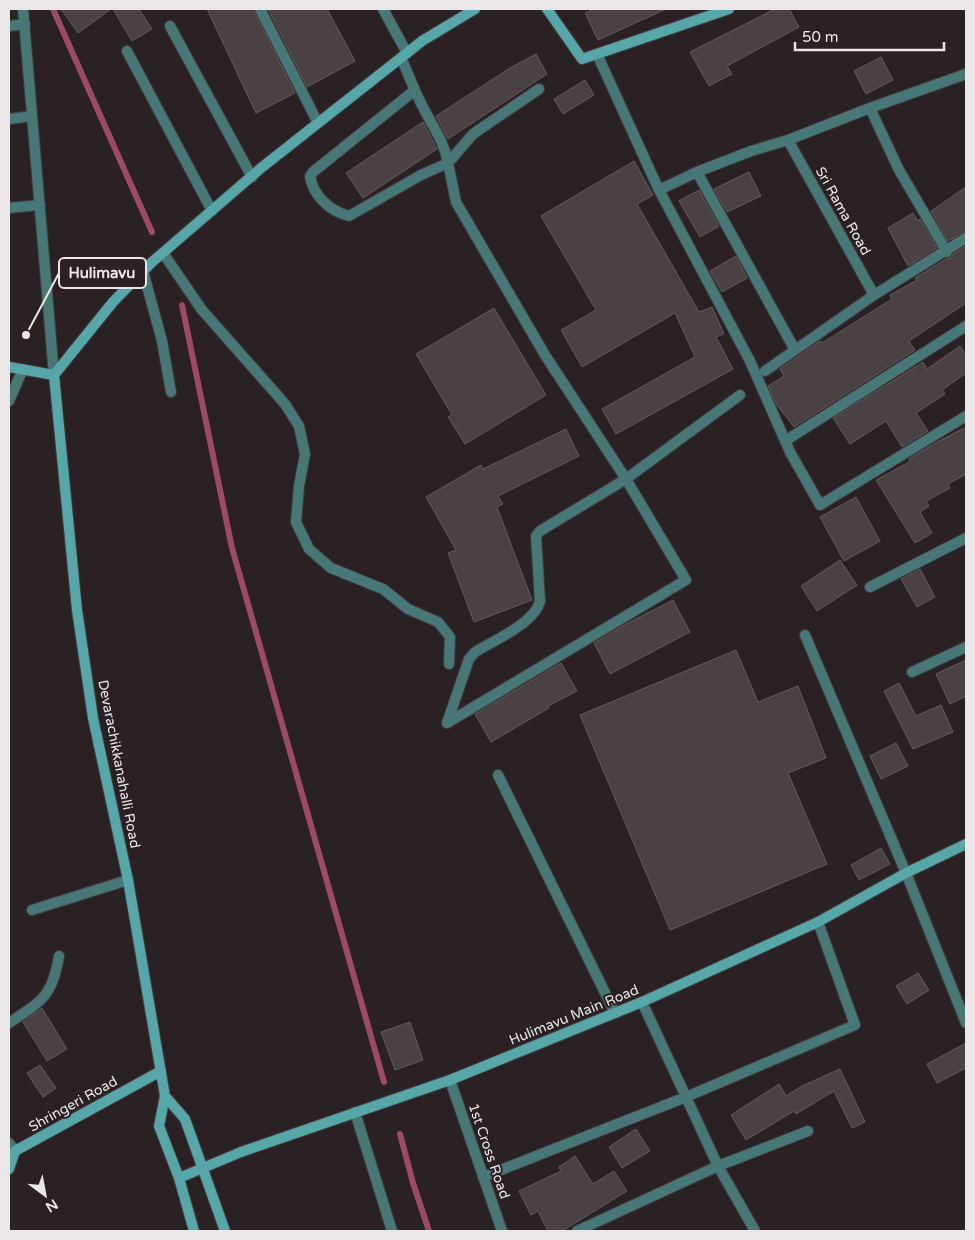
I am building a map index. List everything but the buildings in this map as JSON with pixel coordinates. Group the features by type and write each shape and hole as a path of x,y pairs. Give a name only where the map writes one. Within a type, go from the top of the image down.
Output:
{"street":[{"path":"23,9 54,375"},
{"path":"260,9 318,123"},
{"path":"383,9 404,56 424,110 440,135 445,149 456,202 544,356 626,479 686,580 447,723 469,658 475,652 524,622 538,608 540,601 536,536 540,531 626,479 740,395"},
{"path":"54,375 113,302 164,252 252,176 422,41 475,9"},
{"path":"547,9 582,59 729,9"},
{"path":"9,26 25,24"},
{"path":"170,26 252,176"},
{"path":"126,51 212,211"},
{"path":"596,54 659,190 750,361 785,441 820,505 966,416"},
{"path":"659,190 697,172 751,151 788,140 966,74"},
{"path":"415,90 312,172 310,176 312,186 323,202 341,214 349,216 421,175 448,163 473,134 539,89"},
{"path":"870,108 899,170 947,252"},
{"path":"9,119 32,116"},
{"name":"Sri Rama Road","path":"788,140 874,295"},
{"path":"697,172 795,350"},
{"path":"9,208 40,205"},
{"path":"765,371 874,295 947,252 966,238"},
{"path":"164,252 202,310 285,404 299,426 304,454 298,486 296,522 309,549 331,568 383,589 408,608 438,622 450,637 450,664"},
{"path":"143,271 162,341 171,392"},
{"path":"785,441 966,326"},
{"path":"9,367 54,375"},
{"path":"9,401 22,369"},
{"name":"Devarachikkanahalli Road","path":"54,375 78,610 93,718 128,880 165,1096 159,1126 179,1178 194,1231"},
{"path":"870,587 966,538"},
{"path":"805,635 906,872 966,1023"},
{"path":"912,672 966,647"},
{"path":"498,775 615,1013"},
{"name":"Hulimavu Main Road","path":"179,1178 241,1152 450,1080 642,1002 818,922 906,872 966,844"},
{"path":"32,910 128,880"},
{"path":"482,1177 686,1097 855,1025 818,922"},
{"path":"9,1023 44,997 51,987 59,956"},
{"path":"642,1002 718,1166 755,1231"},
{"name":"Shringeri Road","path":"9,1169 12,1147 161,1071"},
{"name":"1st Cross Road","path":"450,1080 502,1231"},
{"path":"165,1096 186,1119 225,1231"},
{"path":"356,1112 392,1231"},
{"path":"577,1231 718,1166 808,1131"}],"waterway":[{"path":"53,9 152,232"},
{"path":"182,305 232,548 384,1082"},
{"path":"400,1134 413,1183 429,1231"}],"place":[{"name":"Hulimavu","path":"26,335"}]}
